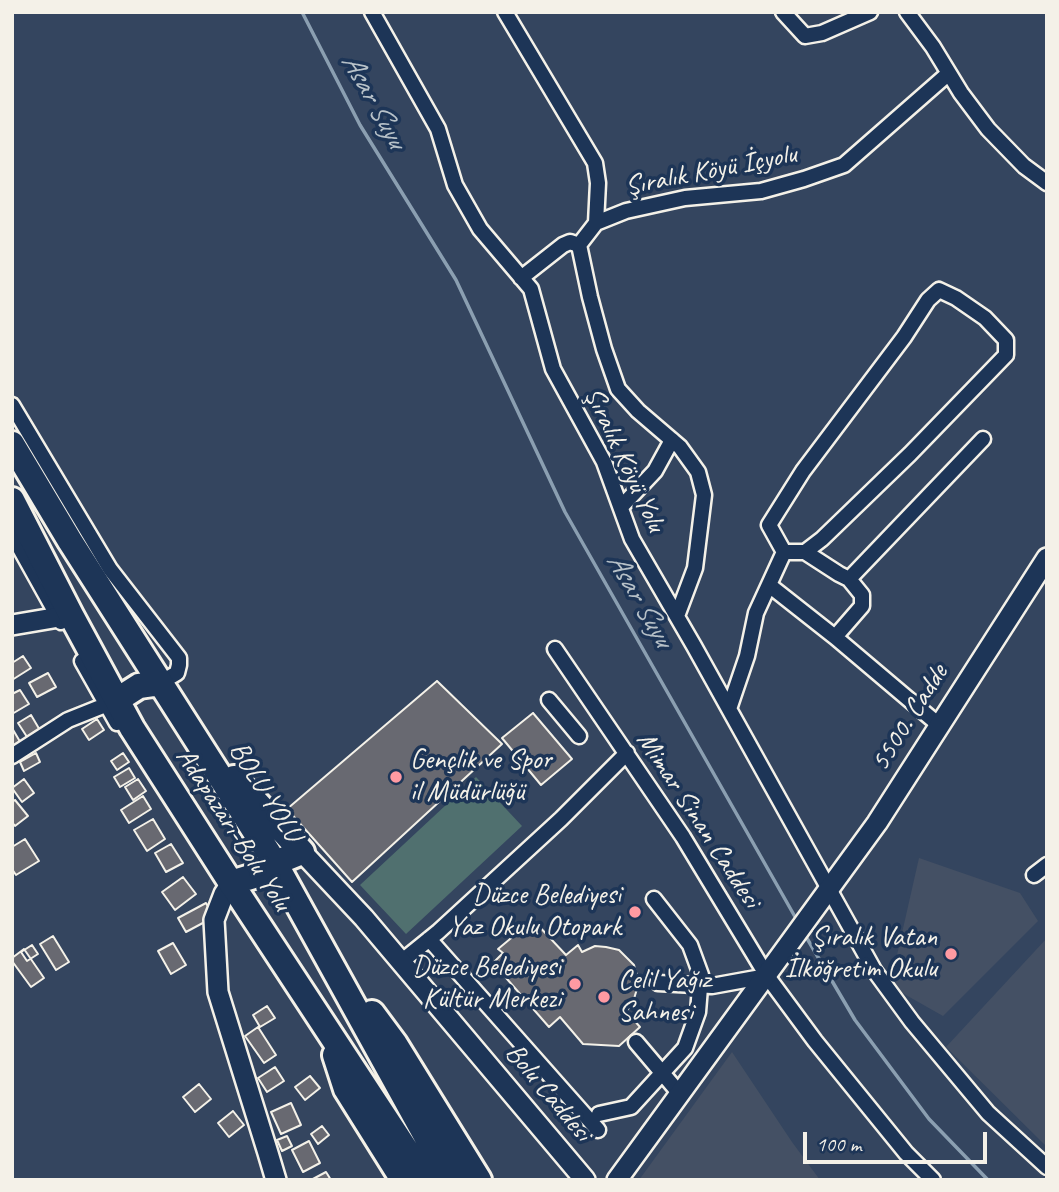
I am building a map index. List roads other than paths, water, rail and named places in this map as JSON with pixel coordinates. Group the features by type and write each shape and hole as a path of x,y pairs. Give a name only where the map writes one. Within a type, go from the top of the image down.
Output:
{"highway":[{"name":"BOLU YOLU","path":"12,444 70,541 275,863 452,1180"},
{"name":"Adapazarı-Bolu Yolu","path":"12,500 65,617 111,703 132,728 228,889 325,1024 426,1180"},
{"path":"111,703 139,686 160,683"},
{"path":"191,731 302,852 275,863 228,889"},
{"path":"344,988 374,1015 388,1034 479,1180"},
{"path":"325,1024 346,1089 403,1180"}],"street":[{"name":"Şıralık Köyü Yolu","path":"372,12 438,129 455,185 481,229 531,289 552,369 604,462 632,539 874,970 912,1022 988,1113 1047,1167"},
{"path":"505,12 594,163 598,183 596,223"},
{"path":"783,12 805,36 822,33 870,12"},
{"path":"907,12 988,129 1024,166 1047,183"},
{"name":"Şıralık Köyü İçyolu","path":"579,245 596,223 626,211 685,198 761,191 844,164 949,74"},
{"path":"521,278 563,245 570,242 579,245 593,310 618,389 638,411 680,447 698,472 704,495 695,568 677,616"},
{"path":"784,552 769,526 803,471 904,337 928,300 939,290 956,298 985,318 1006,340 1006,355 910,454 805,552"},
{"path":"12,405 110,569 178,657 177,673 160,683"},
{"path":"849,579 983,439"},
{"path":"621,507 655,471 672,440"},
{"path":"12,534 65,617 12,625"},
{"path":"784,552 805,552 849,579 862,596 862,606 835,636"},
{"path":"729,709 747,656 756,613 784,552"},
{"name":"5500. Cadde","path":"771,969 877,823 1047,558"},
{"path":"769,585 835,636 939,725"},
{"name":"Mimar Sinan Caddesi","path":"555,649 771,969 815,1041 906,1153 933,1180"},
{"path":"549,700 579,736"},
{"path":"12,756 68,720 111,703"},
{"path":"401,962 561,819 627,752"},
{"name":"Bolu Caddesi","path":"302,852 364,918 585,1180"},
{"path":"1034,874 1047,865"},
{"path":"228,889 214,920 218,992 275,1180"},
{"path":"600,1114 631,1107 685,1048 698,1012 701,975 690,945 654,899"},
{"path":"429,939 598,1130"},
{"path":"657,983 712,986 771,969"},
{"path":"617,1180 771,969"},
{"path":"636,1042 680,1094"}],"waterway":[{"name":"Asar Suyu","path":"302,12 360,125 456,280 565,512 798,922"},
{"name":"Asar Suyu","path":"805,935 855,1020 929,1119 988,1180"}],"place":[{"name":"Gençlik ve Spor il Müdürlüğü","path":"396,777"},
{"name":"Düzce Belediyesi Yaz Okulu Otopark","path":"635,912"},
{"name":"Şıralık Vatan İlköğretim Okulu","path":"951,954"},
{"name":"Düzce Belediyesi Kültür Merkezi","path":"575,984"},
{"name":"Celil Yağız Sahnesi","path":"604,997"}]}
